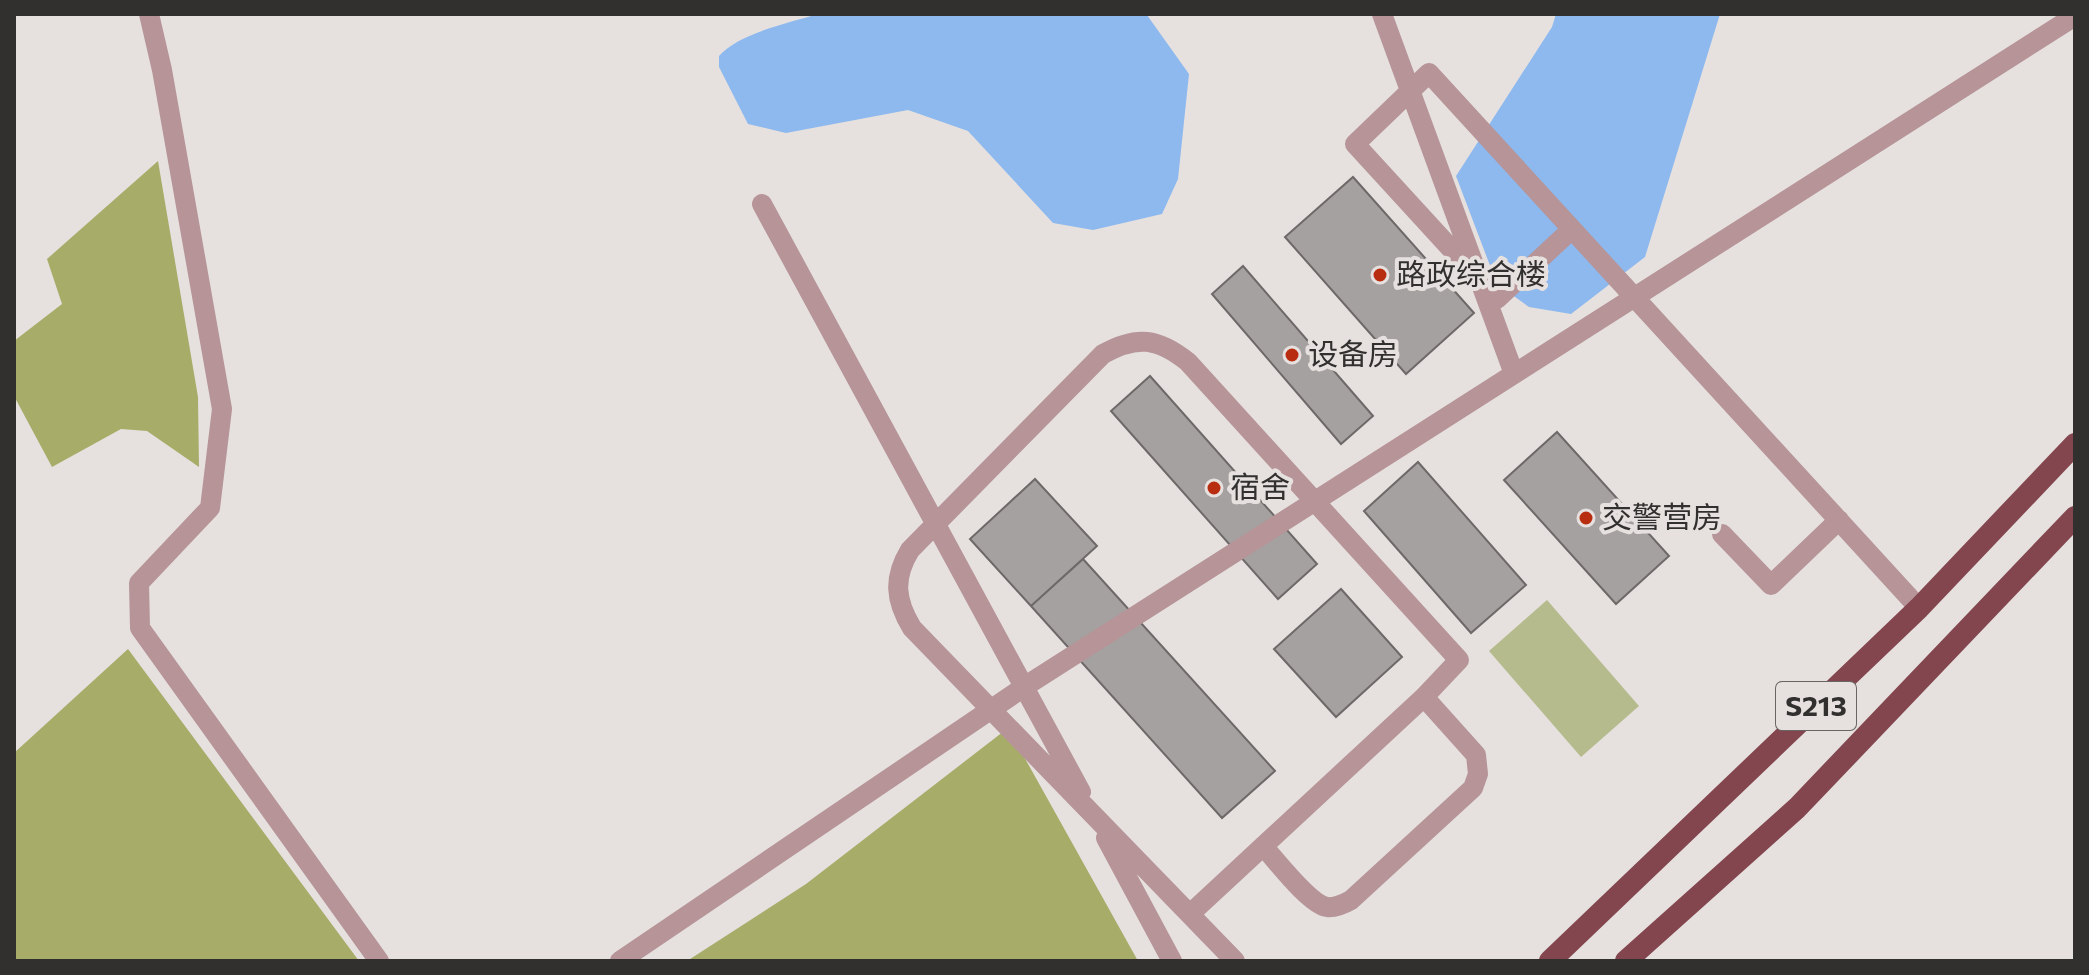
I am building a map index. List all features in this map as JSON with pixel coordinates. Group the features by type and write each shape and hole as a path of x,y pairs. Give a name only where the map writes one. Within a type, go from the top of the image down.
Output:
{"highway":[{"name":"S213","path":"1550,961 1919,608 2075,444"},
{"name":"S213","path":"1626,961 1797,808 2075,517"}],"lane":[{"path":"149,14 162,70 222,409 210,508 139,583 140,628 379,961"},
{"path":"1382,14 1514,374"},
{"path":"620,961 1024,687 2075,16"},
{"path":"1572,229 1497,299 1355,144 1429,73 1839,520 1919,608"},
{"path":"762,204 1172,961"},
{"path":"1190,914 1424,697 1459,660 1188,362 1174,352 1143,341 1124,342 1103,354 910,550 901,564 897,581 898,598 912,628 1235,961"},
{"path":"1722,534 1771,585 1839,520"},
{"path":"1263,846 1313,900 1326,907 1340,906 1351,900 1473,788 1478,774 1476,755 1424,697"}],"green space":[{"path":"158,161 198,397 199,467 147,431 121,429 52,467 14,396 14,341 62,304 47,259"},
{"path":"1547,600 1639,706 1581,757 1489,651"},
{"path":"128,649 359,961 14,961 14,753"},
{"path":"1008,728 1138,961 687,961 806,884"}],"water":[{"path":"818,14 1147,15 1189,74 1178,179 1162,214 1093,230 1053,223 968,131 908,110 786,133 748,124 719,67 719,56 751,35"},
{"path":"1556,14 1720,14 1645,257 1571,314 1529,307 1497,284 1456,176 1552,27"}],"building":[{"name":"路政综合楼","path":"1353,177 1474,313 1406,374 1285,237"},
{"name":"设备房","path":"1243,266 1373,416 1341,444 1212,294"},
{"name":"宿舍","path":"1150,376 1317,564 1278,599 1111,411"},
{"name":"交警营房","path":"1557,432 1669,556 1616,604 1504,480"},
{"path":"1418,462 1526,585 1471,633 1364,511"},
{"path":"1035,479 1097,546 1031,606 970,539"},
{"path":"1083,559 1275,771 1222,818 1031,606"},
{"path":"1341,589 1402,657 1336,717 1274,649"}],"place":[{"name":"路政综合楼","path":"1380,275"},
{"name":"设备房","path":"1292,355"},
{"name":"宿舍","path":"1214,488"},
{"name":"交警营房","path":"1586,518"}]}
